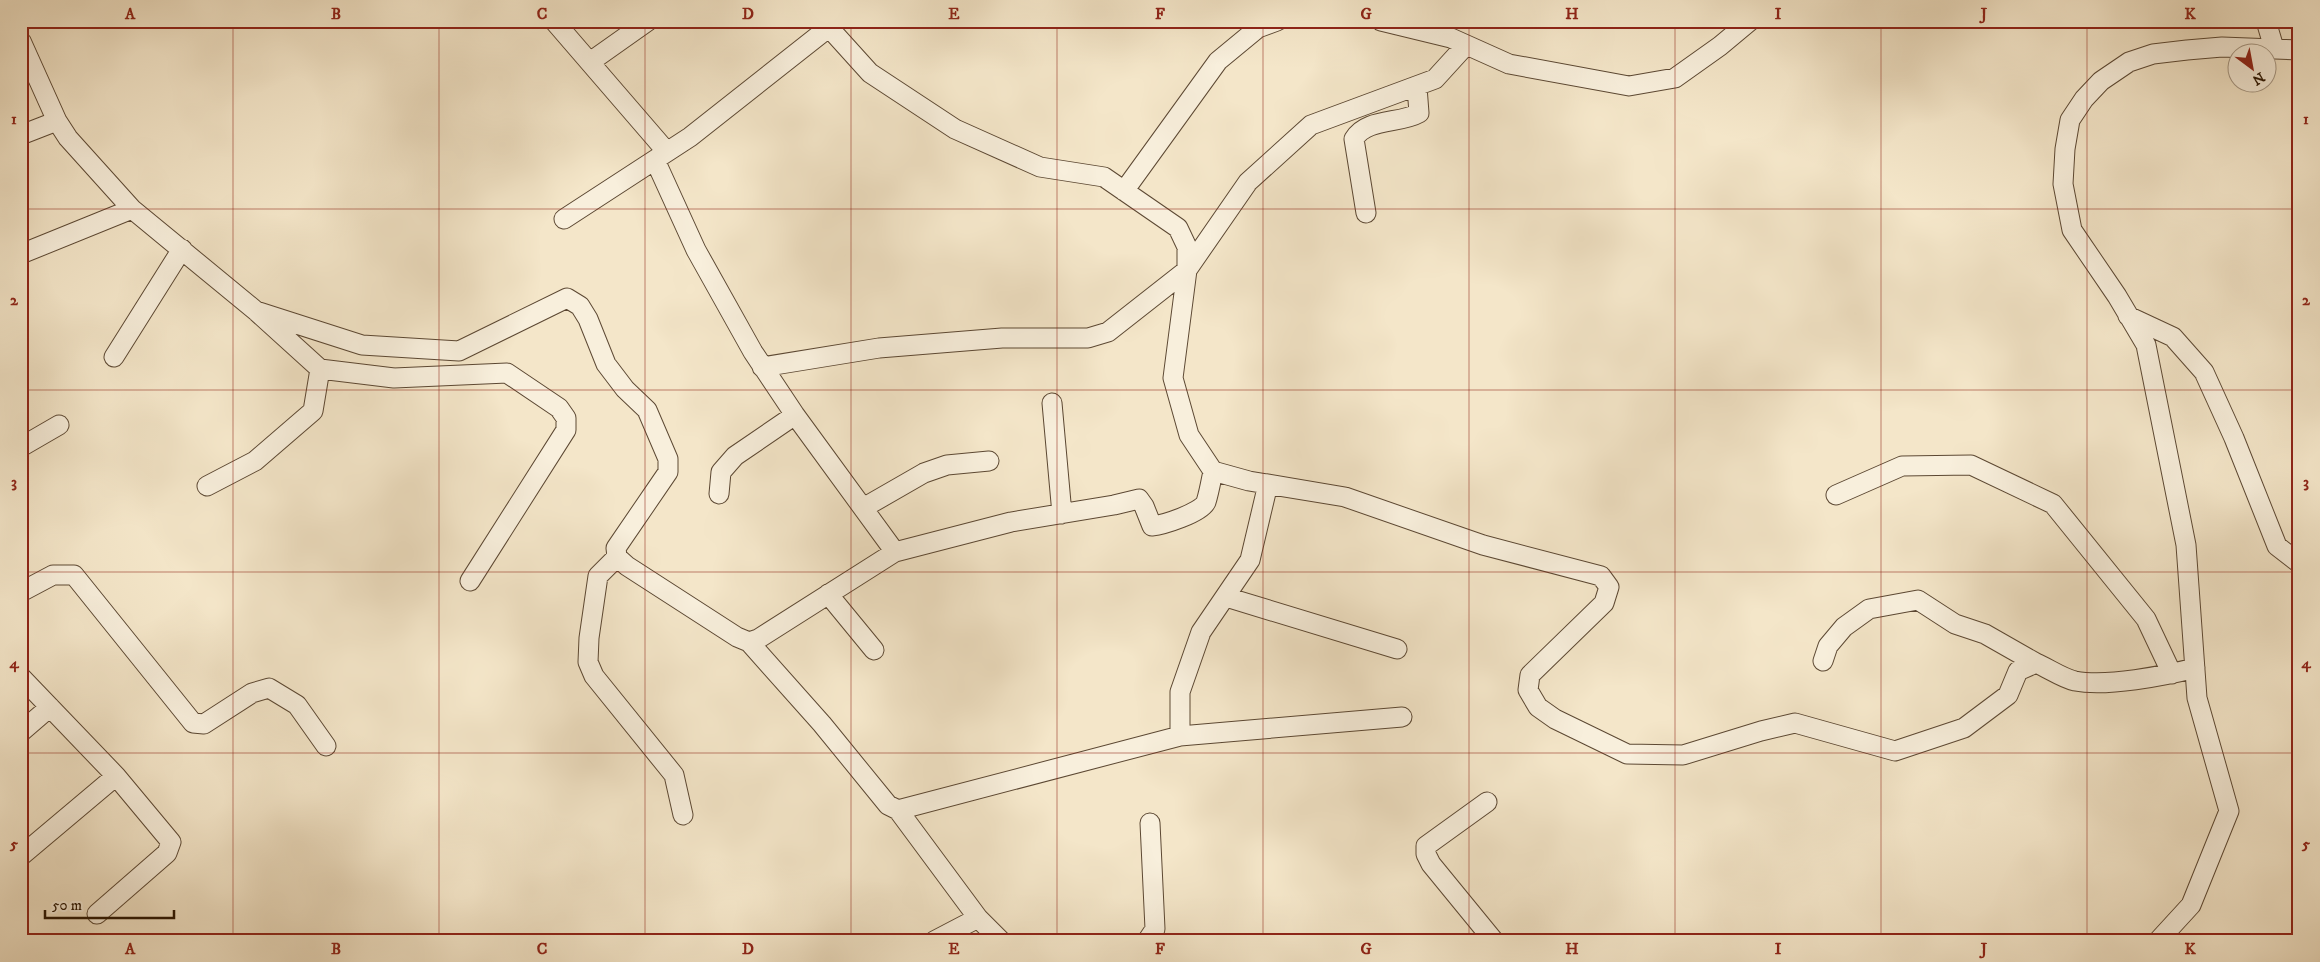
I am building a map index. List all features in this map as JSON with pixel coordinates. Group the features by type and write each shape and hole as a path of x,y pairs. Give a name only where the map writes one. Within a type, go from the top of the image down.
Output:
{"street":[{"path":"554,21 590,62 661,156 696,250 762,367 895,552"},
{"path":"590,62 648,21"},
{"path":"1124,191 1218,61 1258,28 1277,21"},
{"path":"1382,21 1451,38 1509,64 1629,86 1675,78 1720,46 1750,21"},
{"path":"2266,21 2272,42"},
{"path":"564,219 661,156 830,24 870,73 955,129 1040,167 1104,177 1178,228 1187,247 1187,270 1173,378 1189,435 1213,472 1268,484 1345,496 1483,545 1601,576 1609,586 1604,603 1530,675 1528,690 1538,707 1555,719 1627,754 1683,755 1761,730 1795,723 1895,751 1964,728 2008,695 2018,671 2036,662"},
{"path":"21,41 57,121 68,138 132,209 256,311 320,369 394,378 507,373 559,408 566,418 566,430 470,581"},
{"path":"762,367 879,348 1002,338 1088,338 1108,332 1187,270 1248,182 1310,125 1436,79 1466,45"},
{"path":"2158,941 2191,905 2229,811 2197,698 2186,545 2146,345 2072,230 2062,184 2070,120 2101,80 2129,62 2153,54 2228,47"},
{"path":"2278,48 2299,50"},
{"path":"1366,213 1354,138 1357,133 1367,126 1411,118 1419,113 1417,86"},
{"path":"21,135 57,121"},
{"path":"21,254 132,209"},
{"path":"114,357 182,249"},
{"path":"256,311 362,345 458,350 567,298 580,306 588,319 606,364 625,389 647,410 668,459 668,472 616,548 617,557 627,566 737,637 749,642 822,724 888,805 898,810 978,918 1001,941"},
{"path":"2128,316 2173,337 2204,372 2234,438 2277,546 2299,563"},
{"path":"207,486 255,461 313,411 320,369"},
{"path":"1052,403 1062,514"},
{"path":"719,494 721,472 735,456 795,415"},
{"path":"21,447 59,425"},
{"path":"863,508 924,473 947,465 989,461"},
{"path":"1836,495 1902,466 1971,464 2053,504 2146,619 2172,674"},
{"path":"749,642 758,639 895,552 1011,522 1139,499 1152,526 1160,526 1198,510 1205,504 1213,472"},
{"path":"1180,736 1180,692 1201,632 1250,560 1268,484"},
{"path":"617,557 598,576 589,638 588,662 594,676 674,776 683,815"},
{"path":"21,592 53,575 74,575 193,723 204,724 252,693 269,688 297,705 326,746"},
{"path":"828,594 874,650"},
{"path":"1226,597 1397,649"},
{"path":"1822,662 1828,646 1844,627 1869,609 1918,600 1955,624 1985,634 2074,681 2116,682 2172,674 2195,668"},
{"path":"21,677 116,776 171,842 167,853 97,914"},
{"path":"21,732 50,707"},
{"path":"898,810 1180,736 1402,717"},
{"path":"21,856 116,776"},
{"path":"1487,802 1426,846 1426,854 1431,864 1494,941"},
{"path":"1146,941 1155,929 1150,823"},
{"path":"934,941 978,918"}]}
